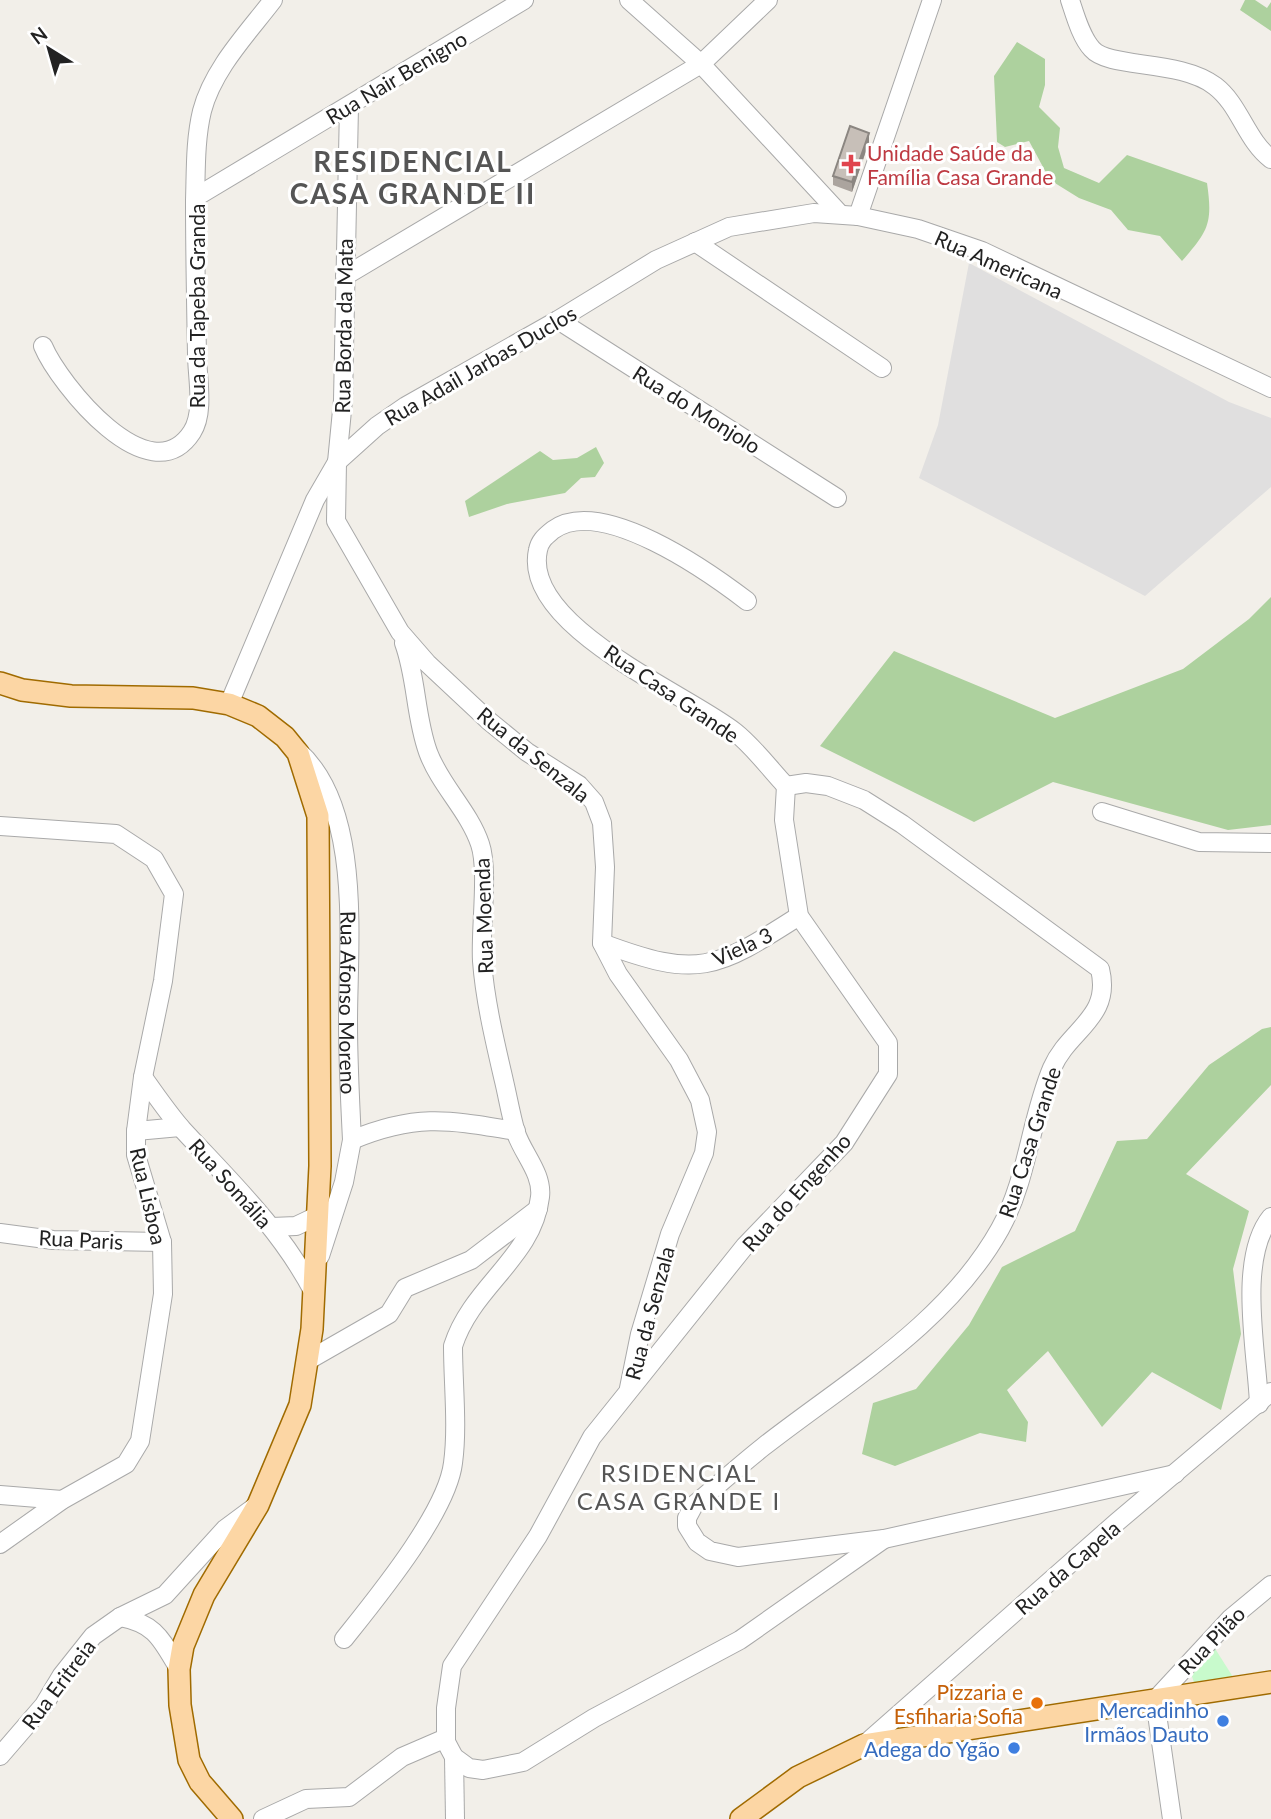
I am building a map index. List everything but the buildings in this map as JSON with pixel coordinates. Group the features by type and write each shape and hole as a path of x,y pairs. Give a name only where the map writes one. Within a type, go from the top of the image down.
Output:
{"main road":[{"name":"Rua Afonso Moreno","path":"0,683 22,690 71,696 193,698 229,704 258,716 292,746 311,786 318,816 321,1117 314,1293 300,1405 258,1505 204,1595 183,1646 179,1669 180,1705 189,1760 200,1782 232,1819"},
{"path":"741,1819 798,1777 864,1745 1271,1682"}],"street":[{"name":"Rua da Tapeba Granda","path":"43,346 76,396 115,436 158,451 171,449 192,432 199,395 195,197 199,134 208,92 273,0"},
{"name":"Rua Nair Benigno","path":"195,197 524,0"},
{"path":"629,0 701,64 849,215 932,0"},
{"path":"345,276 701,64 768,0"},
{"path":"1070,0 1088,44 1096,53 1112,60 1177,68 1203,78 1225,95 1264,153 1271,159"},
{"name":"Rua Borda da Mata","path":"337,462 343,400 349,106"},
{"name":"Rua Adail Jarbas Duclos","path":"229,704 315,500 337,462 377,426 406,406 558,320 656,260 695,242 729,227 766,219 814,213 849,215"},
{"name":"Rua Americana","path":"849,215 918,229 982,251 1271,388"},
{"path":"695,242 882,368"},
{"name":"Rua do Monjolo","path":"558,320 837,498"},
{"name":"Rua da Senzala","path":"337,462 336,522 400,632 427,663 489,721 527,752 579,785 594,802 602,823 605,867 602,943 618,974 679,1060 700,1100 708,1132 704,1153 670,1234 639,1334 629,1388 592,1437 538,1536 452,1666 446,1708 446,1738 454,1757"},
{"name":"Rua Casa Grande","path":"747,601 709,572 629,530 590,522 573,522 559,526 543,538 538,549 536,566 542,586 553,604 577,628 630,667 736,733 786,786 806,783 828,786 864,800 1083,955 1100,970 1104,983 1100,1007 1064,1046 1051,1071 1019,1186 999,1230 972,1269 925,1321 870,1367 763,1447 694,1505 687,1518 687,1526 697,1542 710,1551 738,1557 884,1539 1175,1474"},
{"name":"Rua Moenda","path":"400,632 413,669 417,711 428,752 480,844 483,862 482,960 493,1029 516,1131 538,1178 538,1209"},
{"name":"Rua Afonso Moreno","path":"292,746 312,766 334,808 345,865 352,1140 344,1182 315,1269"},
{"name":"Rua do Engenho","path":"629,1388 745,1246 844,1143 888,1074 888,1043 799,916 784,820 786,786"},
{"path":"1102,813 1199,842 1271,843"},
{"name":"Rua Lisboa","path":"0,826 116,834 154,859 174,894 173,916 142,1077 136,1131 136,1155 162,1242 163,1294 140,1441 127,1464 62,1500 0,1544"},
{"name":"Viela 3","path":"602,943 662,964 694,965 713,962 734,954 799,916"},
{"name":"Rua Somália","path":"142,1077 180,1127 272,1227 300,1266 314,1293"},
{"path":"352,1140 377,1129 416,1120 446,1119 516,1131"},
{"path":"136,1131 180,1127"},
{"path":"307,1361 389,1314 405,1288 471,1260 538,1209"},
{"path":"344,1639 391,1580 439,1501 453,1466 453,1346 459,1327 480,1294 515,1256 530,1231 538,1209"},
{"path":"272,1227 296,1226 317,1216"},
{"path":"1265,1398 1251,1272 1259,1237 1271,1217"},
{"name":"Rua Paris","path":"0,1233 53,1240 162,1242"},
{"name":"Rua da Capela","path":"864,1745 1265,1398"},
{"path":"0,1495 62,1500"},
{"path":"120,1617 164,1595 225,1529 258,1505"},
{"path":"454,1757 469,1768 483,1770 523,1762 594,1718 740,1640 884,1539"},
{"name":"Rua Pilão","path":"1155,1700 1230,1619 1271,1586"},
{"path":"120,1617 148,1625 158,1634 179,1669"},
{"name":"Rua Eritreia","path":"0,1756 44,1705 81,1650 120,1617"},
{"path":"1155,1700 1172,1819"},
{"path":"263,1819 306,1799 349,1797 402,1757 446,1738"},
{"path":"454,1757 455,1819"}],"shaded area":[{"path":"969,263 1229,402 1271,418 1271,487 1145,596 919,478 938,425"}],"green space":[{"path":"1245,0 1255,0 1267,8 1271,2 1271,31 1240,10"},
{"path":"1017,42 1045,59 1045,85 1039,107 1060,128 1058,147 1064,168 1099,183 1127,155 1207,183 1209,218 1198,242 1182,261 1160,236 1128,230 1111,210 1079,198 1050,180 1029,141 1005,147 997,142 994,76"},
{"path":"596,447 604,463 595,477 581,478 565,493 507,504 469,517 465,501 540,451 553,460 577,458"},
{"path":"1271,597 1271,825 1228,830 1053,782 974,822 820,746 894,651 1055,718 1183,669 1249,619"},
{"path":"1271,1027 1271,1085 1186,1174 1249,1211 1233,1269 1241,1334 1221,1410 1152,1372 1102,1427 1048,1351 1007,1390 1028,1422 1026,1442 980,1433 895,1466 862,1454 873,1403 916,1389 969,1325 1002,1267 1075,1231 1117,1141 1147,1139 1209,1065 1262,1029"},
{"path":"1214,1647 1233,1677 1195,1685 1190,1671"}],"place":[{"name":"Unidade Saúde da Família Casa Grande","path":"851,164"},
{"name":"Pizzaria e Esfiharia Sofia","path":"1037,1703"},
{"name":"Mercadinho Irmãos Dauto","path":"1223,1721"},
{"name":"Adega do Ygão","path":"1014,1748"}],"district":[{"name":"RESIDENCIAL CASA GRANDE II","path":"413,177"},
{"name":"RSIDENCIAL CASA GRANDE I","path":"679,1486"}]}
